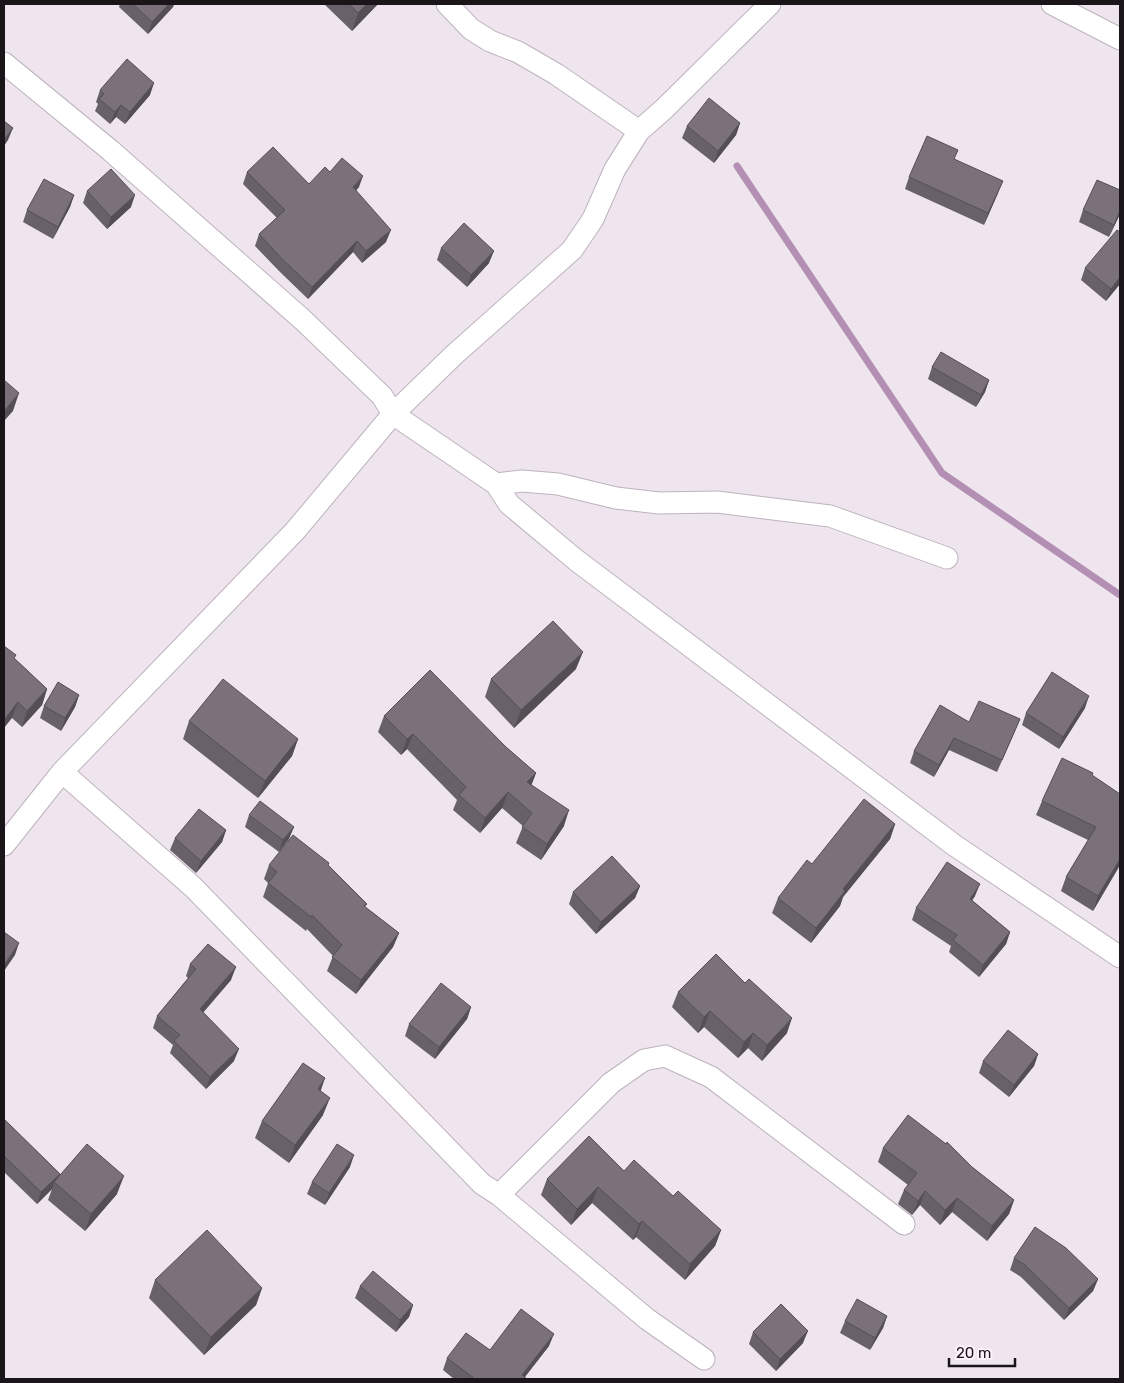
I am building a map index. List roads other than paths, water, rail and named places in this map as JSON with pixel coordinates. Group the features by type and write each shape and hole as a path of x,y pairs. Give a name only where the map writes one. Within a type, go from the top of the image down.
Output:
{"street":[{"path":"447,4 471,29 490,41 518,52 556,74 639,131"},
{"path":"4,844 62,772 296,531 393,414 454,354 572,250 593,219 615,169 639,131 664,109 770,4"},
{"path":"1052,4 1120,39"},
{"path":"4,63 110,150 303,320 382,396 393,414 496,484 509,504 576,560 954,845 1120,957"},
{"path":"496,484 522,481 558,484 616,498 659,503 717,502 830,516 947,558"},
{"path":"62,772 193,887 482,1184 499,1195 647,1319 704,1360"},
{"path":"499,1195 611,1083 644,1060 664,1056 711,1077 904,1224"}],"waterway":[{"path":"737,166 942,473 1120,595"}]}
